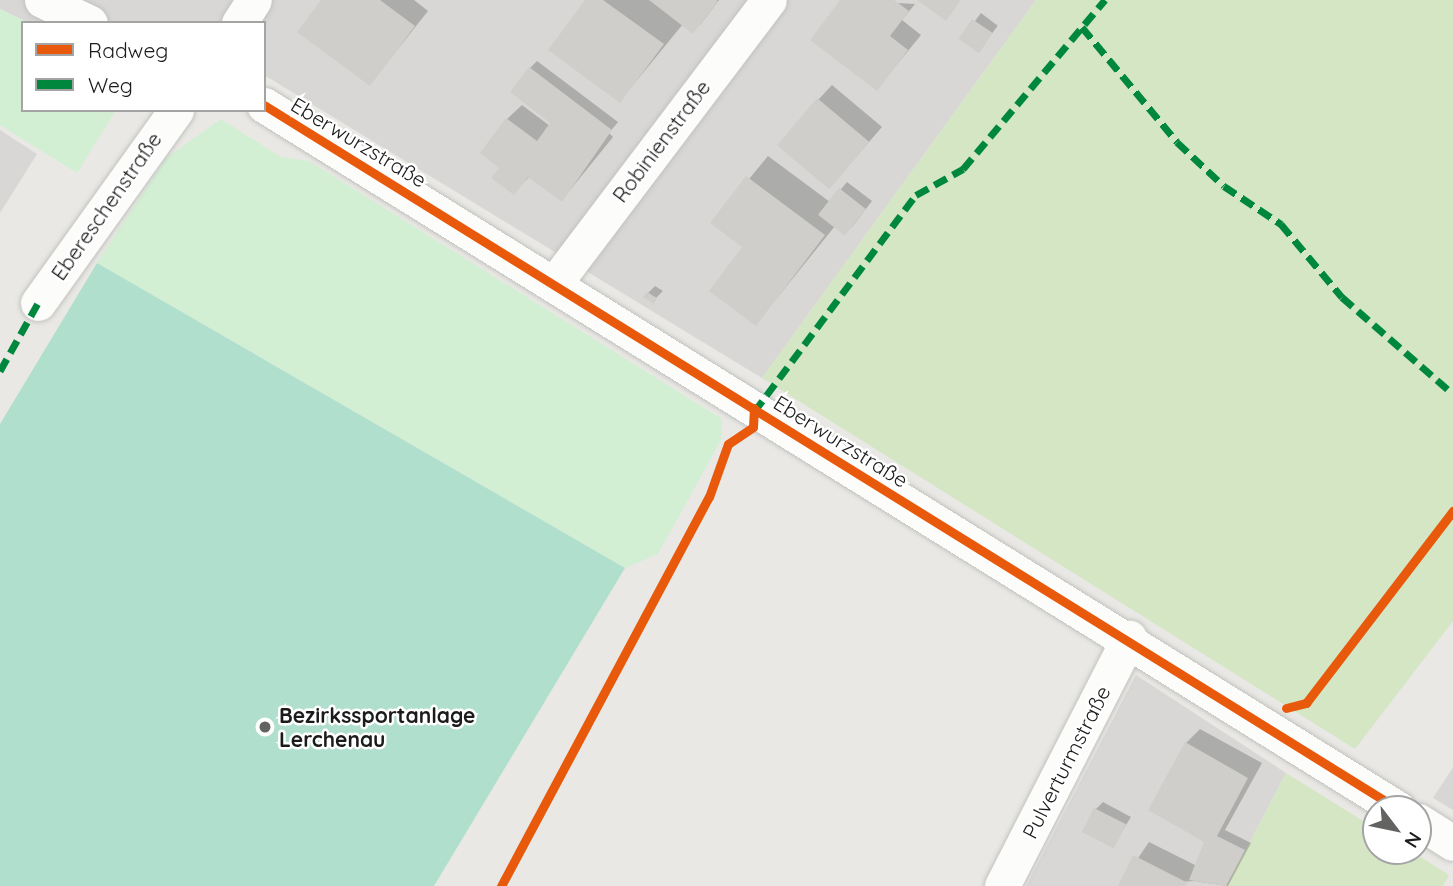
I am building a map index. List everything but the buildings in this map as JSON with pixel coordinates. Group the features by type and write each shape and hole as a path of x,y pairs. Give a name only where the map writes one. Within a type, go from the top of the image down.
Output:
{"street":[{"path":"41,0 86,21"},
{"path":"240,21 254,0"},
{"name":"Robinienstraße","path":"554,284 769,0"},
{"name":"Eberwurzstraße","path":"266,106 1129,638 1376,795"},
{"name":"Ebereschenstraße","path":"38,303 175,112"},
{"name":"Pulverturmstraße","path":"1002,886 1129,638"},
{"path":"1432,830 1453,843"}],"shaded area":[{"path":"0,0 1036,0 762,378 266,76 266,21 25,21 0,9"},
{"path":"0,130 37,154 0,213"},
{"path":"1136,675 1286,773 1227,886 1026,886"},
{"path":"1453,767 1453,810 1433,798"}],"green space":[{"path":"1036,0 1453,0 1453,621 1355,749 762,378"},
{"path":"0,9 25,21 21,21 21,112 115,112 77,173 0,125"},
{"path":"221,119 281,157 309,161 722,419 721,440 658,554 625,568 97,263 166,158"},
{"name":"Bezirkssportanlage Lerchenau","path":"97,263 625,568 434,886 0,886 0,424"},
{"path":"1286,773 1362,820 1362,865 1432,864 1449,875 1443,886 1227,886"}],"marked path":[{"path":"754,412 916,195 963,169 1105,0"},
{"path":"1082,27 1177,142 1224,186 1281,224 1342,297 1453,394"},
{"path":"0,371 38,303"}],"cycle path":[{"path":"266,106 1375,795"},
{"path":"501,886 709,497 728,444 753,427 754,408"},
{"path":"1286,708 1306,703 1453,511"}],"place":[{"name":"Bezirkssportanlage Lerchenau","path":"265,727"}]}
